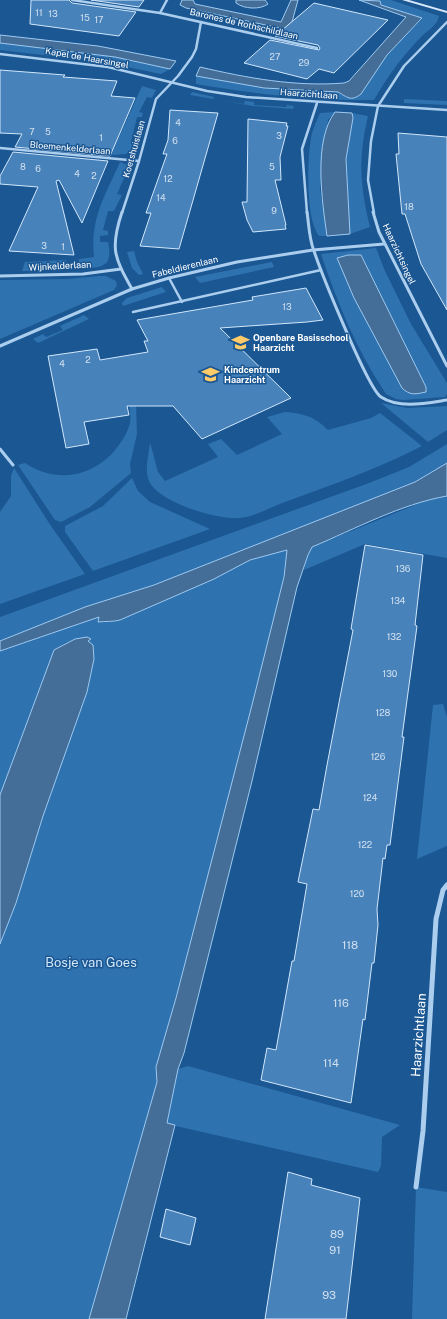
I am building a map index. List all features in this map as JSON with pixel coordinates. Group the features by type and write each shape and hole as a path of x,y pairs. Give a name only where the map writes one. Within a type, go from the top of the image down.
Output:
{"street":[{"name":"Barones de Rothschildlaan","path":"72,0 160,13 318,48"},
{"path":"160,13 167,0"},
{"path":"404,0 447,12"},
{"name":"Koetshuislaan","path":"132,288 121,268 115,250 115,233 139,161 156,99 178,76 192,57 196,49 201,22"},
{"name":"Haarzichtsingel","path":"447,22 404,66 378,106 371,141 368,180 372,208 384,244 447,366"},
{"name":"Kapel de Haarsingel","path":"0,54 53,59 108,68 171,82"},
{"name":"Haarzichtlaan","path":"171,82 246,97 316,103 447,110"},
{"path":"316,103 302,150 306,206 313,250 367,376 380,397 392,402 416,404 447,400"},
{"name":"Bloemenkelderlaan","path":"0,148 139,161"},
{"name":"Fabeldierenlaan","path":"0,346 132,288 169,278 237,262 313,250 384,244"},
{"name":"Wijnkelderlaan","path":"0,276 83,274 121,268"},
{"path":"0,449 13,465"},
{"name":"Haarzichtlaan","path":"416,1187 423,1131 436,919 443,890 447,885"}],"lane":[{"path":"134,312 321,270"},
{"path":"169,278 182,302"}],"green space":[{"path":"370,0 391,0 439,16 431,29 416,42 396,66 374,100 285,96 196,84 196,76 264,88 338,92 342,95 361,94 387,55 422,19 380,5 379,1"},
{"path":"0,43 115,57 170,69 161,74 103,62 0,50"},
{"path":"142,86 156,90 152,98 147,97 139,112 143,113 142,117 137,117 131,142 136,142 135,148 126,154 111,155"},
{"path":"192,92 214,97 213,99 244,104 245,101 254,102 254,105 294,106 293,109 253,106 190,95"},
{"path":"404,99 447,101 447,105 404,103"},
{"path":"335,112 328,120 320,189 327,236 319,236 314,228 309,201 308,170 310,143 313,130 320,113"},
{"path":"352,113 368,116 363,146 362,185 370,227 350,234 346,159 353,118"},
{"path":"120,162 129,166 131,170 130,176 125,176 117,194 122,195 114,211 108,211 103,230 108,231 108,235 100,236 100,242 108,242 109,257 104,264 100,266 79,269 79,259 94,257 94,230 100,208"},
{"path":"376,248 385,271 411,324 447,383 447,394 445,397 403,400 396,399 386,394 366,361 349,326 321,254","holes":["348,255 361,255 399,332 407,393 402,388 354,298 337,258"]},
{"path":"134,251 137,262 143,274 139,275 132,268 127,252"},
{"path":"66,260 66,270 52,270 52,267 32,267 31,271 22,271 25,262"},
{"path":"272,262 274,267 200,283 195,277"},
{"path":"106,276 116,281 117,285 114,290 0,339 0,280 68,279"},
{"path":"162,287 166,292 123,306 122,303 127,298"},
{"path":"84,315 89,319 38,343 33,339 43,334 46,337 63,330 60,326"},
{"path":"136,403 137,434 130,464 131,473 90,507 61,522 55,520 18,465 25,463 38,470 51,474 63,475 76,474 100,464 110,456 126,434 130,423 129,405"},
{"path":"381,403 407,408 447,406 447,430 428,442"},
{"path":"285,412 308,416 328,430 371,418 380,413 422,446 354,476 256,514 239,518 217,516 189,508 164,496 155,489 149,481 147,467 150,442 158,472 165,481 218,457 208,444 221,439 237,455 282,434 267,417"},
{"path":"447,444 447,463 415,482 154,585 85,607 0,641 0,617 369,483 409,467"},
{"path":"14,468 51,526 85,574 0,604 0,512 11,496 11,476"},
{"path":"132,478 138,491 150,502 210,529 93,571 65,532 65,526 103,506"},
{"path":"447,496 447,558 365,544 304,570 308,554 312,547 427,500"},
{"name":"Bosje van Goes","path":"287,550 273,656 252,706 176,998 156,1067 157,1082 89,1319 0,1319 0,944 16,903 43,816 87,692 94,659 87,641 91,640 86,638 72,640 54,650 0,795 0,651 99,617 98,622 120,620 214,579 250,560"},
{"path":"443,704 447,717 447,846 417,859 433,705"},
{"path":"188,1066 400,1125 382,1137 381,1166 378,1172 167,1124 178,1069"},
{"path":"416,1187 447,1192 447,1319 412,1319"}],"shaded area":[{"path":"182,0 193,0 195,4 281,22 291,0 298,0 289,30 186,8 180,5"},
{"path":"236,0 265,0 268,4 256,8 248,8 236,3"},
{"path":"359,0 380,1 381,5 422,18 387,55 361,94 354,98 349,98 338,92 264,88 196,76 200,67 236,75 290,83 326,84 344,83 349,81 406,17"},
{"path":"0,35 98,46 176,61 170,69 115,57 0,43"},
{"path":"335,112 352,113 353,118 346,159 350,234 327,236 323,206 321,155 328,124"},
{"path":"348,255 361,255 426,387 426,392 416,394 410,393 402,388 354,298 337,258"},
{"path":"447,463 447,496 413,505 378,518 312,547 308,555 297,587 252,781 184,1053 178,1069 167,1123 175,1125 126,1319 89,1319 157,1082 156,1067 176,998 252,705 284,577 287,550 250,560 214,579 120,620 98,622 99,617 0,651 0,641 85,607 154,585 415,482"},
{"path":"87,637 91,639 88,641 93,645 94,659 87,692 43,816 16,903 0,944 0,795 54,650 75,639"}],"building":[{"path":"31,0 69,0 72,3 136,12 119,36 30,24"},
{"path":"91,0 144,0 139,7"},
{"path":"314,3 388,20 334,73 319,69 307,79 244,63 270,40 319,50 320,48 318,45 275,36"},
{"path":"0,70 117,81 111,96 135,98 110,156 15,147 22,134 0,133"},
{"path":"170,110 218,113 179,249 140,246 151,213 146,213 167,154 163,154 168,140"},
{"path":"248,119 287,123 286,126 288,126 280,157 281,180 275,180 286,229 253,232 247,220 242,202 247,202"},
{"path":"398,133 447,137 447,310 421,264 405,214 402,214 396,154 399,154"},
{"path":"13,152 108,161 82,223 59,180 56,181 74,255 9,251 38,187 0,184 0,176"},
{"path":"306,288 323,320 220,328 291,398 202,439 173,406 127,406 129,415 84,422 89,444 66,448 48,356 97,349 100,360 148,352 144,341 148,341 137,320 253,300 252,297"},
{"path":"365,545 423,555 415,625 417,626 402,737 404,737 390,845 387,845 385,859 383,858 377,909 378,925 374,963 372,963 365,1020 363,1019 351,1103 261,1080 267,1048 276,1050 292,961 294,961 307,884 298,882 313,809 319,810 353,630 351,629"},
{"path":"288,1172 312,1179 311,1185 360,1198 346,1319 265,1319"},
{"path":"166,1209 196,1218 190,1245 160,1237"}],"place":[{"name":"Openbare Basisschool Haarzicht","path":"240,343"},
{"name":"Kindcentrum Haarzicht","path":"211,375"}]}
